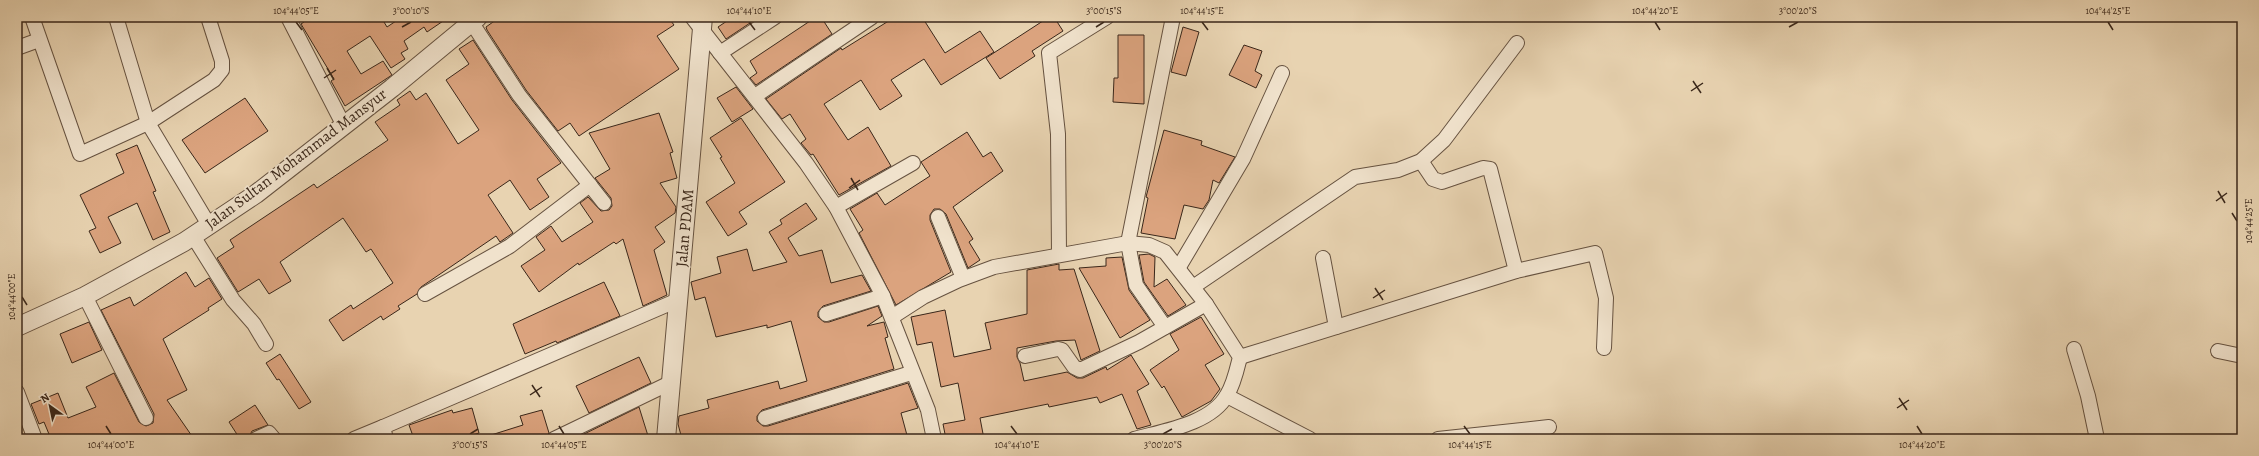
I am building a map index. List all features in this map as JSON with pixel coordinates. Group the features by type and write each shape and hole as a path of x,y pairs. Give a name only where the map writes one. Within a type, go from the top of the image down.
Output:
{"street":[{"path":"32,17 80,154 148,123 214,80 222,70 222,61 208,17"},
{"path":"116,17 148,123 209,225"},
{"path":"288,17 343,124"},
{"path":"720,53 775,17"},
{"path":"755,96 872,17"},
{"path":"1059,254 1058,134 1049,53 1107,17"},
{"path":"1165,328 1136,285 1128,243 1173,17"},
{"path":"475,20 519,94 604,203"},
{"name":"Jalan Sultan Mohammad Mansyur","path":"17,328 85,296 193,236 256,194 313,150 343,124 392,88 475,20"},
{"path":"699,21 720,53 755,96 836,207 883,296 892,317 912,373 928,410 934,439"},
{"name":"Jalan PDAM","path":"666,439 699,21"},
{"path":"17,48 39,40"},
{"path":"1193,287 1355,177 1398,170 1421,161 1444,140 1516,43"},
{"path":"1178,267 1243,159 1282,72"},
{"path":"1421,161 1433,179 1442,182 1483,168 1490,169 1516,271"},
{"path":"836,207 913,163"},
{"path":"425,294 510,246 590,185"},
{"path":"938,217 963,278"},
{"path":"193,236 233,300 254,324 266,344"},
{"path":"892,317 923,297 963,278 994,267 1059,254 1128,243 1149,245 1165,252 1178,267 1206,304 1240,357"},
{"path":"1240,357 1516,271 1595,253 1606,298 1604,348"},
{"path":"1323,258 1336,327"},
{"path":"85,296 146,418"},
{"path":"826,314 883,296"},
{"path":"354,439 384,433 678,300"},
{"path":"1025,356 1058,349 1062,350 1074,367 1080,370 1165,328 1206,304"},
{"path":"2074,349 2088,396 2097,439"},
{"path":"2218,352 2242,356"},
{"path":"1134,439 1165,435 1195,422 1209,413 1227,396 1240,357"},
{"path":"765,418 912,373"},
{"path":"554,439 670,383"},
{"path":"17,392 35,439"},
{"path":"1227,396 1310,439"},
{"path":"1438,439 1549,427"},
{"path":"256,439 269,433 274,439"}],"building":[{"path":"301,17 381,17 387,27 402,17 449,17 427,32 424,27 404,41 408,49 401,53 405,59 391,68 370,36 347,51 361,74 383,61 392,75 345,106 331,81 334,79 301,24 304,22"},
{"path":"500,17 668,17 674,25 657,36 679,69 579,136 570,123 558,131 526,90 487,30 486,27"},
{"path":"733,17 759,17 726,39 718,27"},
{"path":"816,17 821,17 832,34 756,85 750,78 757,73 750,61"},
{"path":"895,17 922,17 945,53 980,31 994,52 941,85 924,59 891,80 902,96 880,110 861,80 824,104 848,140 868,127 891,166 839,195 813,154 811,155 801,143 806,139 790,114 782,119 766,99 841,48 842,50"},
{"path":"1049,17 1054,17 1063,31 1032,51 1035,56 1000,79 986,58"},
{"path":"1183,27 1199,32 1186,76 1171,72"},
{"path":"1118,35 1144,35 1144,104 1113,102 1114,78 1118,78"},
{"path":"473,40 512,100 561,163 537,179 549,197 530,210 510,180 488,195 513,233 500,242 496,236 421,287 417,294 398,306 400,309 383,320 381,316 343,341 329,320 351,305 353,309 393,283 371,249 366,252 343,218 280,262 291,281 269,294 259,279 238,292 217,258 234,247 230,240 314,184 317,188 388,140 375,122 400,105 397,100 410,91 416,100 426,93 458,144 479,130 446,80 469,64 459,49"},
{"path":"1244,45 1262,51 1255,71 1262,75 1256,88 1229,75"},
{"path":"736,87 753,109 732,122 717,98"},
{"path":"245,98 268,131 205,173 182,140"},
{"path":"659,113 673,152 670,153 677,178 660,183 676,207 675,213 655,227 665,242 654,250 667,295 643,306 623,239 616,244 614,242 579,265 578,263 539,292 521,266 545,250 536,237 551,226 562,242 593,222 580,203 588,197 601,211 609,210 612,206 611,198 595,178 610,169 589,133"},
{"path":"741,118 785,182 739,212 747,224 728,236 706,202 735,183 720,158 722,157 710,138"},
{"path":"1164,130 1202,141 1201,145 1235,157 1219,183 1213,180 1209,200 1203,209 1184,205 1175,239 1141,233 1148,198 1146,197"},
{"path":"967,132 983,157 991,152 1003,171 953,207 973,239 969,242 980,260 968,268 946,214 940,209 934,209 930,215 930,220 951,272 896,305 859,233 863,230 850,209 877,193 885,205 930,176 921,162"},
{"path":"137,145 156,191 153,192 170,232 153,240 137,203 108,217 121,243 100,253 89,231 96,228 80,195 124,173 116,154"},
{"path":"806,203 817,219 788,238 799,256 822,250 831,283 862,275 871,291 823,306 818,312 818,317 824,322 829,322 878,306 882,316 867,326 884,322 888,337 885,338 894,369 762,410 757,416 757,421 763,426 768,426 908,383 918,408 901,413 908,439 682,439 678,424 679,416 709,408 707,400 778,381 780,389 807,381 791,321 767,328 767,325 716,337 705,297 695,300 691,282 721,273 717,257 747,249 753,271 787,262 769,232 782,224 780,220"},
{"path":"1149,254 1155,257 1154,287 1167,279 1186,305 1168,316 1144,282 1139,255"},
{"path":"1122,257 1129,290 1150,320 1120,338 1079,268 1106,266 1106,258"},
{"path":"1059,264 1059,270 1074,269 1100,351 1081,360 1075,340 1056,341 1017,348 1017,357 1024,381 1067,372 1077,378 1083,378 1106,367 1107,370 1131,355 1149,384 1137,391 1151,425 1137,429 1122,394 1100,403 1097,397 1049,407 1048,404 980,418 984,439 946,439 943,424 965,420 958,383 941,387 932,342 917,345 911,317 945,310 954,357 991,349 985,323 1027,314 1027,270"},
{"path":"186,272 195,287 209,278 222,299 208,308 209,310 163,339 187,390 167,400 194,439 51,439 44,422 39,424 31,404 58,393 68,418 96,407 86,387 114,373 139,422 146,426 153,423 154,414 101,310 130,297 134,306"},
{"path":"604,282 620,316 557,343 556,341 525,354 513,324"},
{"path":"1201,317 1224,354 1205,365 1220,389 1211,401 1182,417 1164,386 1162,388 1150,370 1179,350 1170,334"},
{"path":"89,322 102,350 72,363 60,334"},
{"path":"280,354 311,402 299,409 279,379 277,380 266,363"},
{"path":"639,357 651,383 589,413 576,386"},
{"path":"255,405 268,425 252,431 248,439 240,439 229,422"},
{"path":"639,407 649,439 574,439"},
{"path":"472,408 479,433 460,439 414,439 409,425 452,410 453,413"},
{"path":"542,410 549,433 546,439 489,439 488,436 523,425 520,416"}]}
